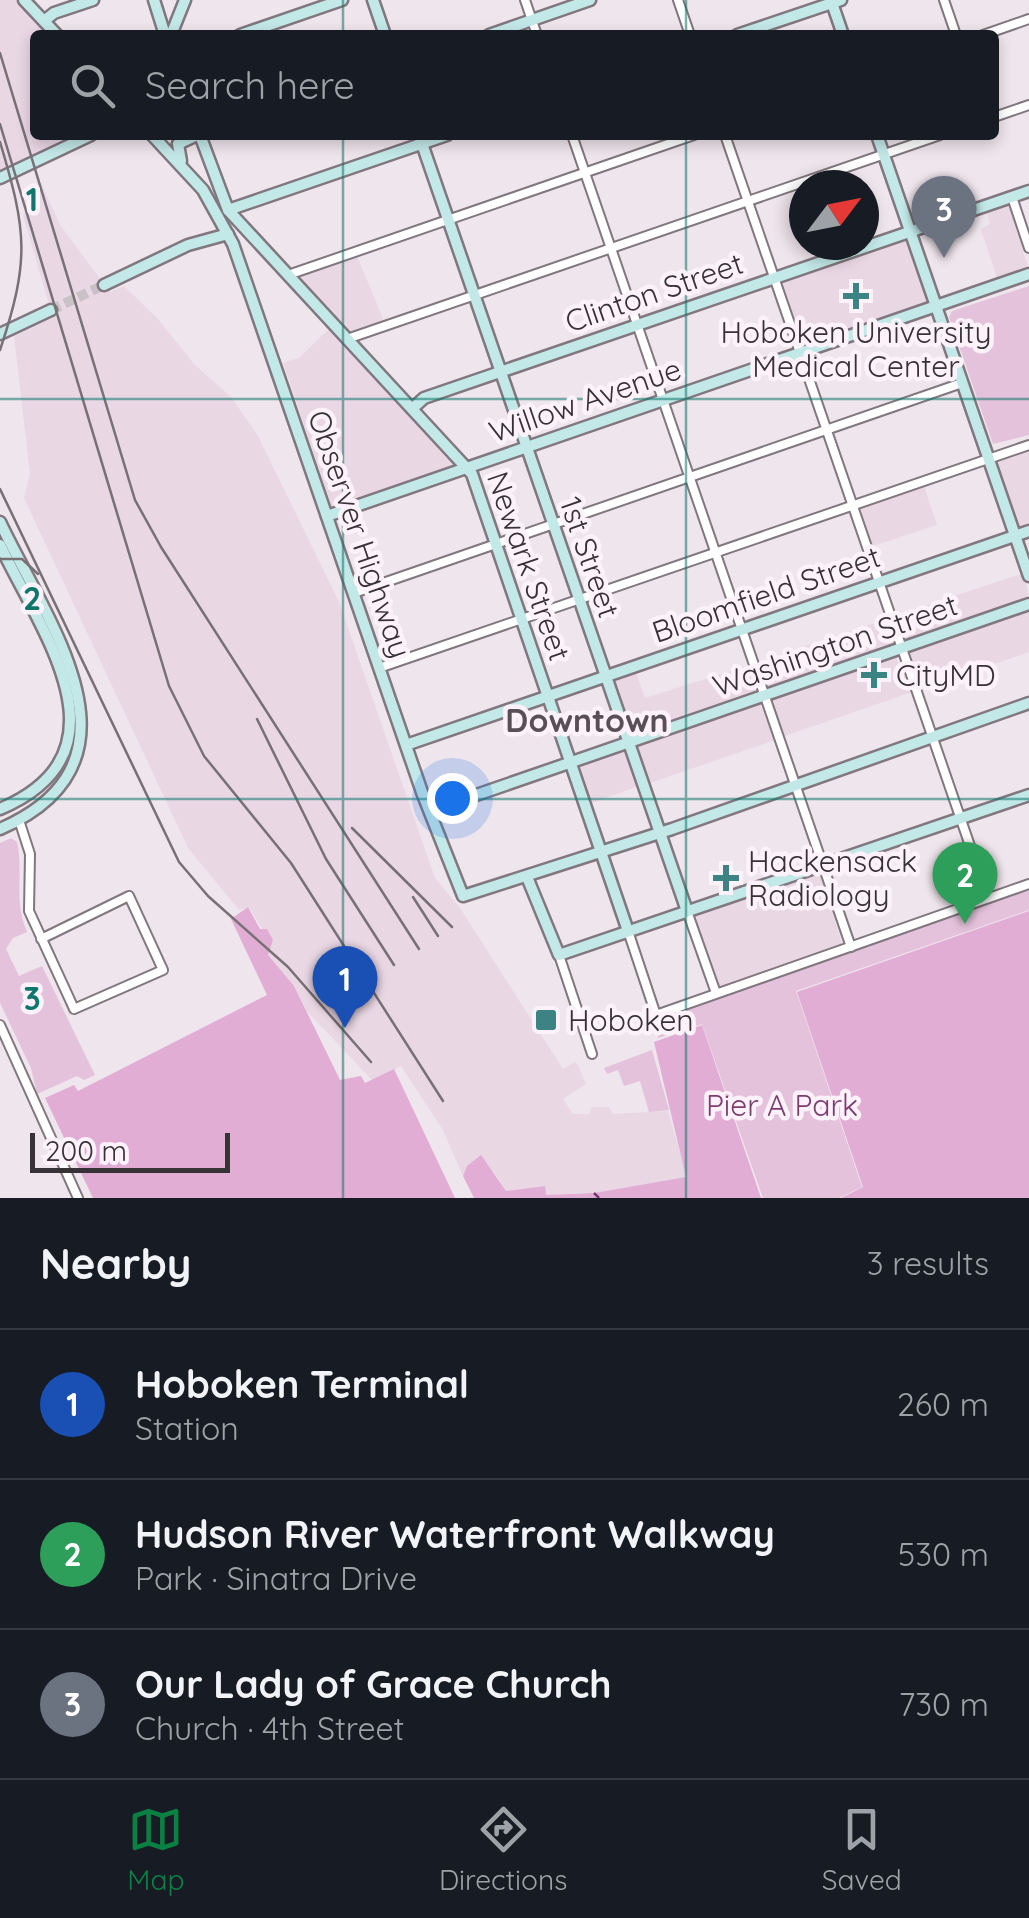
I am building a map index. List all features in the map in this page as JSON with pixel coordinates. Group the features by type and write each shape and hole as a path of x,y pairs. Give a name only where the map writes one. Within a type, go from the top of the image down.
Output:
{"street":[{"path":"24,0 52,30"},
{"path":"44,22 54,13 93,0"},
{"path":"154,0 166,30"},
{"path":"170,30 185,0"},
{"path":"255,30 342,0"},
{"path":"373,0 383,30"},
{"path":"525,0 535,30"},
{"path":"503,30 590,0"},
{"path":"678,0 688,30"},
{"path":"944,0 954,30"},
{"path":"751,30 835,1 841,30"},
{"path":"998,30 1029,20"},
{"path":"999,115 1029,104"},
{"path":"0,178 80,140"},
{"path":"157,140 182,166"},
{"path":"182,166 178,144 187,140"},
{"path":"201,140 228,210 420,140"},
{"name":"1st Street","path":"420,140 716,994"},
{"path":"574,140 851,947"},
{"path":"288,276 679,140"},
{"path":"726,140 988,898"},
{"path":"879,140 1029,576"},
{"path":"347,339 926,140"},
{"name":"Observer Highway","path":"182,166 204,190 228,234 406,745 464,897 527,877"},
{"name":"Clinton Street","path":"413,408 424,398 1029,190"},
{"path":"1012,197 1029,248"},
{"name":"Newark Street","path":"228,210 468,467 656,1014 716,994"},
{"path":"104,285 188,245 228,234"},
{"name":"Willow Avenue","path":"328,516 1029,274"},
{"path":"0,334 51,310"},
{"path":"354,593 962,382"},
{"path":"379,668 1029,445"},
{"path":"0,522 67,687 72,720 68,746 54,772 32,793 5,806 19,820 30,854 28,906 42,938 77,1010 163,970 129,896 42,938"},
{"name":"Bloomfield Street","path":"406,745 1029,531"},
{"path":"0,545 74,680 84,724 69,776 44,806 0,829"},
{"name":"Washington Street","path":"430,811 1029,604"},
{"path":"592,1054 527,877 1029,704"},
{"path":"558,955 1029,795"},
{"path":"716,994 1029,884"},
{"path":"0,1025 78,1198"},
{"path":"0,1051 10,1046"}],"shaded area":[{"path":"0,0 16,0 45,30 30,30 30,140 65,140 0,171"},
{"path":"41,183 60,225 110,292 124,286 158,319 194,364 231,397 258,436 339,602 435,878 460,908 563,1069 575,1062 578,1065 586,1084 563,1099 573,1114 589,1114 592,1107 609,1107 613,1114 668,1111 687,1177 594,1193 545,1195 544,1186 506,1191 494,1172 467,1166 463,1176 443,1130 401,1066 372,1080 307,1011 294,986 268,955 264,932 249,907 239,910 188,848 24,498 30,474 14,336 53,318 23,215"},
{"path":"1008,203 1029,270 998,281 981,229 990,224 986,210"},
{"name":"Hoboken University Medical Center","path":"906,237 929,304 803,347 780,281 840,260 879,260 879,246"},
{"path":"357,256 384,321 349,332 299,277"},
{"path":"330,328 458,465 332,507 283,363 299,358"},
{"path":"1029,450 1029,526 1018,529 993,459"},
{"path":"924,486 937,525 870,547 859,508"},
{"path":"1024,573 1029,599 908,641 902,639 894,616"},
{"path":"1029,610 1029,652 920,690 910,651"},
{"path":"887,619 895,641 892,646 774,687 765,685 757,662"},
{"path":"895,656 912,692 782,737 772,699"},
{"path":"750,665 756,693 631,736 611,678 635,670 645,698"},
{"path":"759,703 775,740 647,784 636,745"},
{"path":"625,750 639,786 589,804 578,765"},
{"path":"819,872 843,946 719,987 693,916"},
{"path":"248,907 260,929 267,929 273,940 268,955 294,986 340,1080 361,1076 365,1083 394,1069 455,1198 93,1198 45,1098 74,1085 78,1091 267,995 231,919"},
{"path":"1029,911 1029,1198 841,1198 863,1187 797,992"},
{"path":"702,1025 761,1198 474,1198 463,1176 467,1166 481,1155 506,1191 545,1186 546,1195 594,1193 686,1177 654,1042"}],"green space":[{"path":"1029,286 1029,435 993,444 949,317 952,311"},
{"path":"11,838 17,842 21,909 27,932 13,938 6,949 19,976 42,966 95,1075 84,1080 77,1076 37,1094 31,1068 0,1003 0,843"},
{"name":"Pier A Park","path":"1029,890 1029,910 796,991 862,1187 839,1198 763,1198 702,1024 658,1038 657,1017"},
{"path":"652,1050 669,1110 649,1112 640,1081 624,1086 618,1070 607,1074 604,1068"}],"ferry route":[{"path":"594,1193 599,1198"}],"tunnel":[{"path":"51,310 104,285"}],"tram line":[{"path":"0,142 16,200 21,246 16,292 0,350"},
{"path":"0,489 179,862 208,896 288,967 371,1062"},
{"path":"0,559 22,559 38,574"}],"railway":[{"path":"0,53 135,500 161,547 419,949"},
{"path":"0,124 169,686 204,756 291,863 443,1101"},
{"path":"257,719 326,859 394,965"},
{"path":"352,828 452,927"},
{"path":"413,897 438,936"}],"place":[{"name":"Our Lady of Grace Church","path":"944,258"},
{"name":"Hoboken University Medical Center","path":"856,296"},
{"name":"CityMD","path":"874,675"},
{"name":"Hackensack Radiology","path":"726,878"},
{"name":"Hudson River Waterfront Walkway","path":"965,924"},
{"name":"Hoboken","path":"546,1020"},
{"name":"Hoboken Terminal","path":"345,1028"}],"district":[{"name":"Downtown","path":"587,720"}]}
